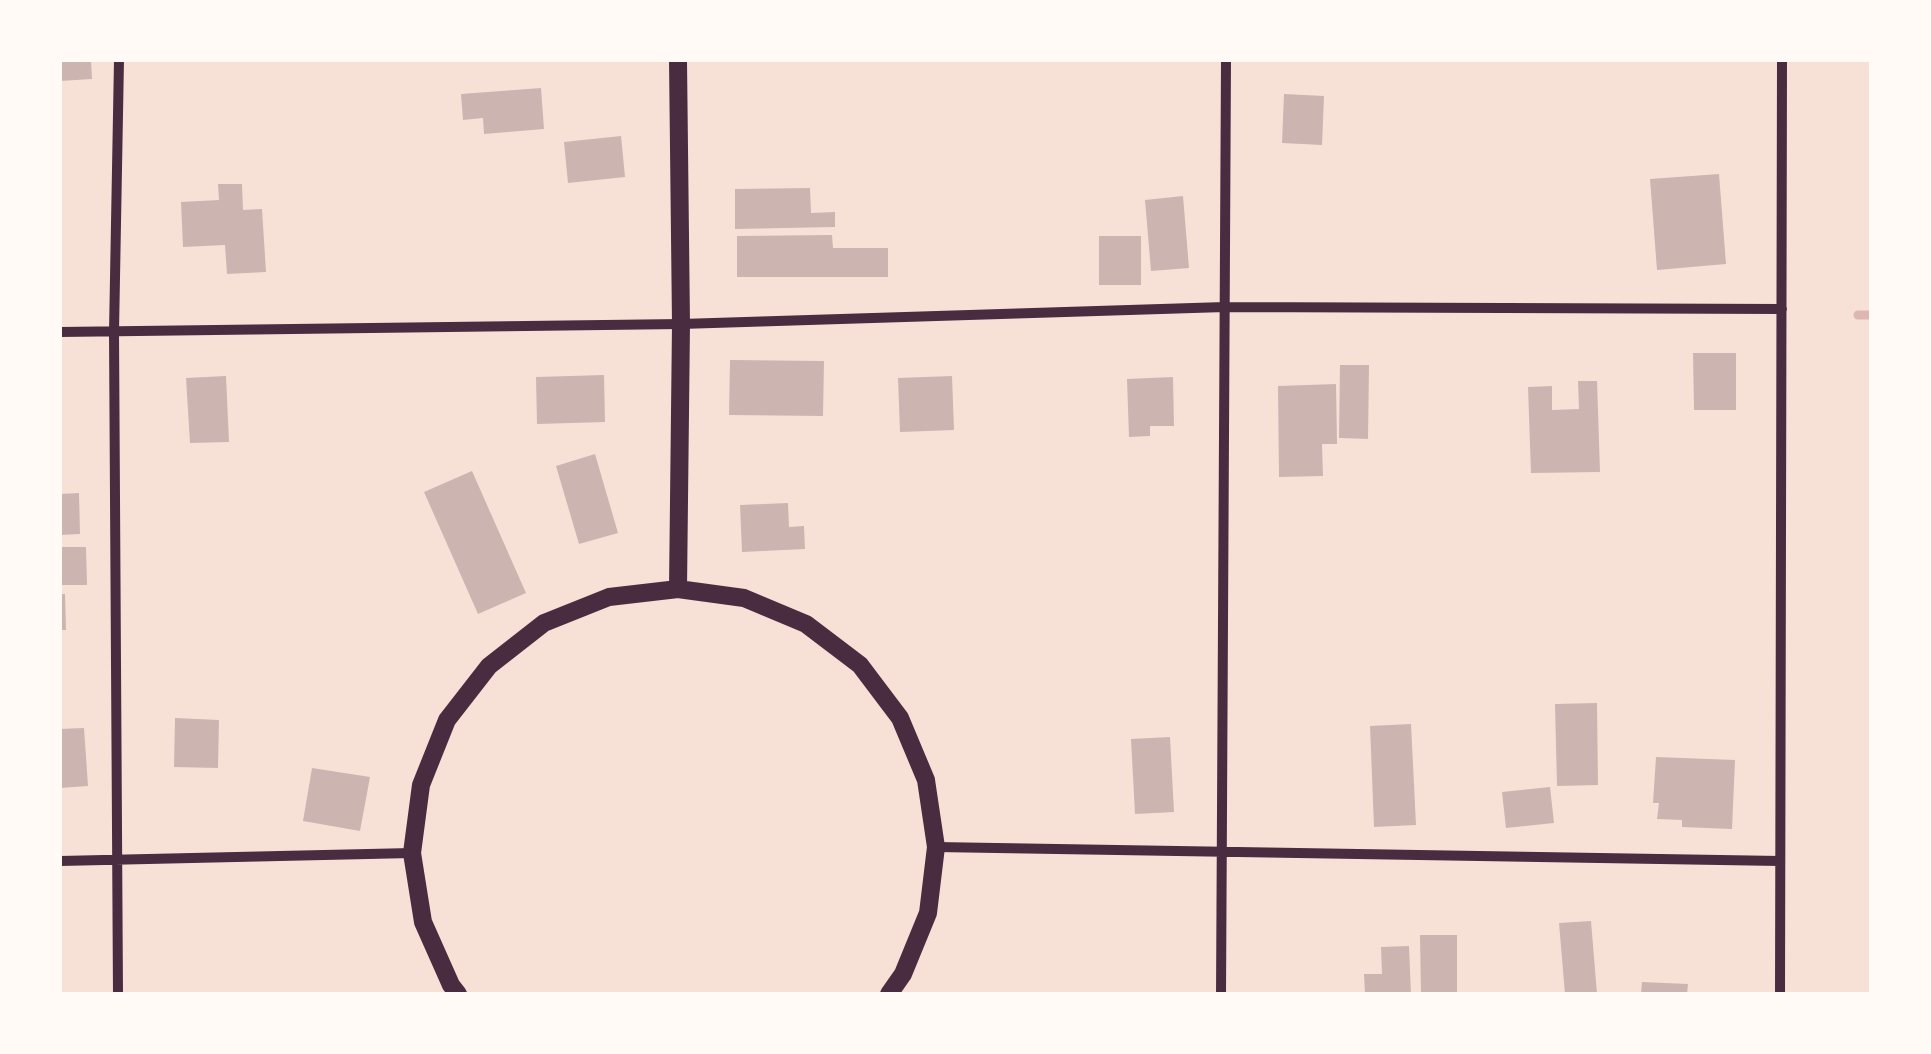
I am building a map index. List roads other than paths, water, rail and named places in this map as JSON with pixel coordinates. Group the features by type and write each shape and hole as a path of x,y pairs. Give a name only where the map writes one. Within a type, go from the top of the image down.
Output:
{"street":[{"path":"118,994 114,332 119,60"},
{"path":"678,60 678,589"},
{"path":"1222,994 1226,60"},
{"path":"1780,994 1782,60"},
{"path":"60,332 681,324 1225,306 1782,309"},
{"path":"458,994 423,922 412,853 421,785 447,720 489,666 544,623 609,597 678,589 744,598 806,624 860,665 900,718 926,780 936,847 928,912 903,974 889,994"},
{"path":"936,847 1780,862"},
{"path":"60,861 412,853"}],"waterway":[{"path":"1858,315 1871,315"}]}
